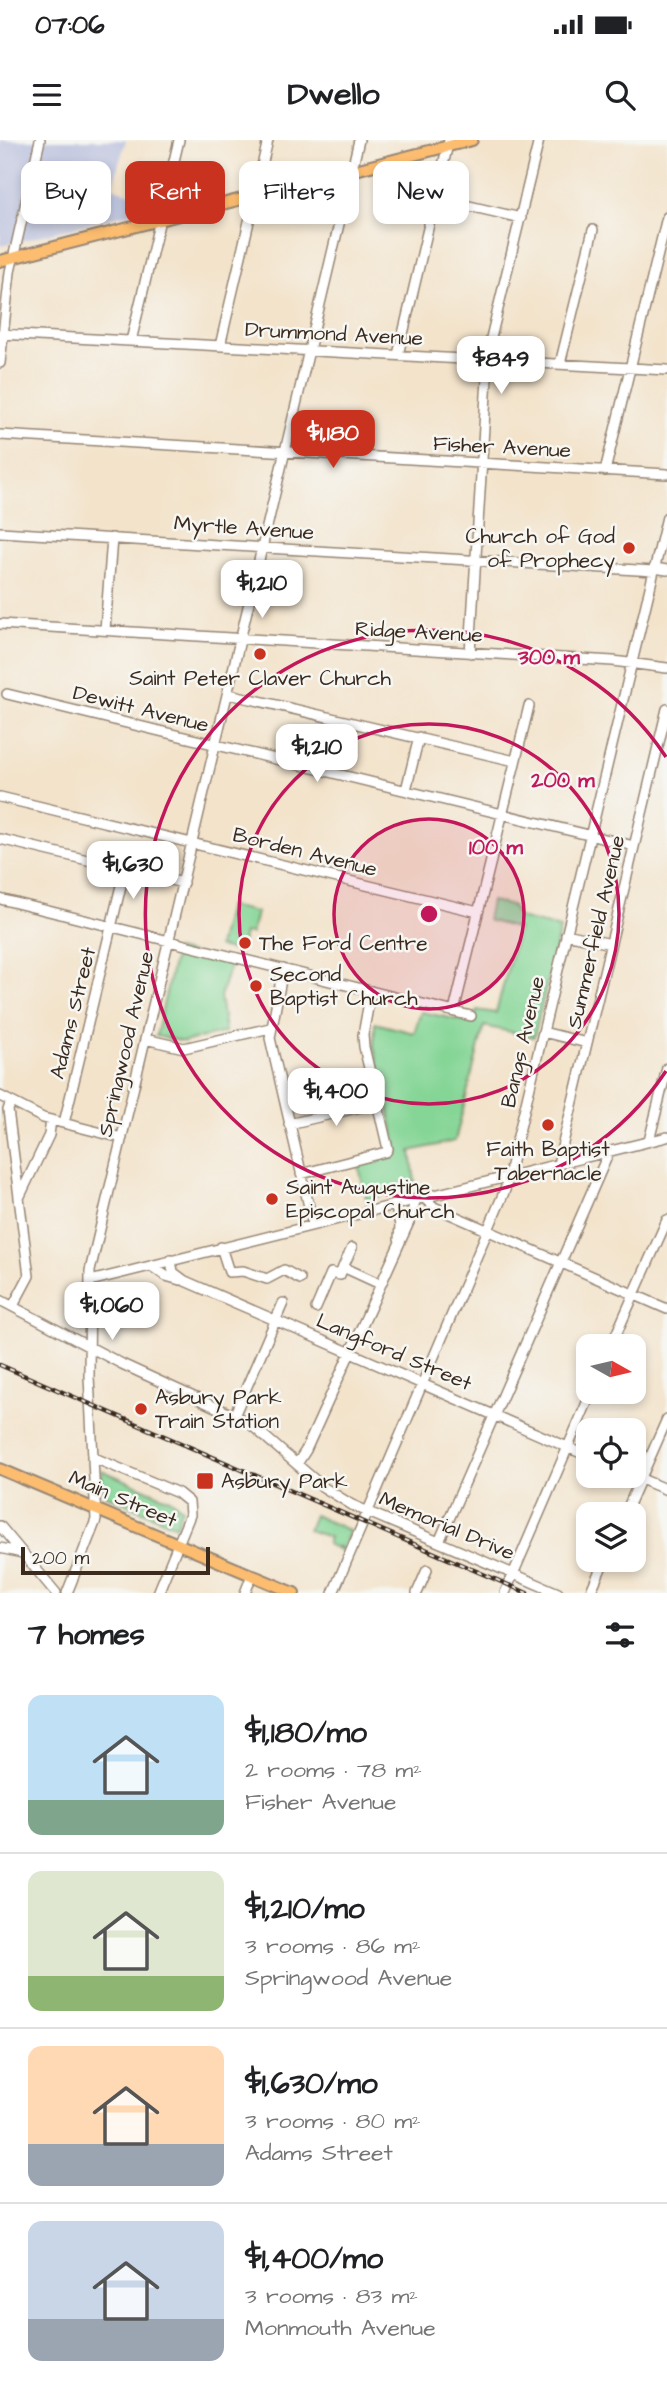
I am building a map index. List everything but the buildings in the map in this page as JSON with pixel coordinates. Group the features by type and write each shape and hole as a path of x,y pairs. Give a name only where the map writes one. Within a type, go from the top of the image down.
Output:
{"main road":[{"path":"359,169 472,140"},
{"path":"0,261 144,224"},
{"name":"Main Street","path":"0,1469 294,1593"}],"street":[{"path":"0,363 13,257 40,140"},
{"path":"174,161 179,140"},
{"path":"263,161 268,140"},
{"name":"Springwood Avenue","path":"354,161 359,140"},
{"path":"470,653 488,360 539,140"},
{"path":"469,206 521,218"},
{"path":"605,471 663,251 667,217"},
{"path":"131,341 159,224"},
{"path":"220,346 248,224"},
{"name":"Springwood Avenue","path":"67,1593 95,1527 88,1346 90,1281 340,224"},
{"path":"398,355 429,224"},
{"path":"560,364 593,230"},
{"name":"Drummond Avenue","path":"2,334 667,370"},
{"name":"Fisher Avenue","path":"0,435 667,474"},
{"name":"Bangs Avenue","path":"333,1593 509,1176 667,517"},
{"name":"Myrtle Avenue","path":"0,532 667,570"},
{"path":"106,630 111,538"},
{"name":"Ridge Avenue","path":"0,624 631,663 667,668"},
{"name":"Dewitt Avenue","path":"8,694 634,846"},
{"path":"229,694 515,761"},
{"path":"454,1011 529,706"},
{"name":"Summerfield Avenue","path":"558,1164 667,709"},
{"path":"406,790 419,737"},
{"name":"Borden Avenue","path":"0,797 478,912"},
{"path":"0,839 183,883"},
{"name":"Adams Street","path":"64,1123 125,869"},
{"path":"0,899 471,1016"},
{"path":"566,934 611,944"},
{"path":"282,969 270,1028 289,1125 313,1224"},
{"path":"301,1174 386,1152 363,1035 371,991"},
{"path":"145,1039 184,1048 270,1028"},
{"path":"543,1032 587,1043"},
{"path":"649,1141 667,1068"},
{"path":"0,1096 51,1120 122,1138"},
{"path":"11,1102 8,1110 29,1276 13,1306"},
{"path":"289,1125 377,1103"},
{"path":"19,1198 49,1135 51,1120"},
{"path":"90,1281 667,1137"},
{"path":"439,1542 609,1152"},
{"path":"420,1198 434,1207 667,1309"},
{"path":"297,1464 306,1450 348,1352 420,1198"},
{"path":"395,1203 400,1224 397,1249"},
{"path":"616,1334 667,1220"},
{"path":"221,1247 229,1272 243,1271 267,1279 284,1270 300,1279"},
{"path":"316,1308 331,1273 340,1275 352,1248"},
{"path":"171,1260 173,1272 185,1281"},
{"name":"Langford Street","path":"151,1266 166,1276 185,1281 576,1451"},
{"path":"343,1267 380,1284"},
{"name":"Memorial Drive","path":"0,1300 260,1430 323,1487 367,1511 558,1593"},
{"path":"234,1416 283,1303"},
{"path":"505,1593 586,1404"},
{"path":"646,1458 667,1419"},
{"path":"92,1457 186,1497 191,1512 158,1593"},
{"path":"646,1481 667,1490"},
{"path":"0,1526 56,1593"},
{"path":"0,1548 23,1553"},
{"path":"417,1593 427,1570"},
{"path":"590,1593 599,1572"},
{"path":"245,1593 252,1575"}],"shaded area":[{"path":"0,140 126,140 112,187 125,192 125,214 111,218 111,161 21,161 21,224 86,224 0,246"}],"green space":[{"path":"491,901 512,906 519,918 560,928 534,1037 484,1026 455,1141 411,1151 415,1182 367,1201 358,1163 398,1151 374,1046 375,1023 414,1033 421,1012 473,1023 477,1010 496,1013 518,929 487,920"},
{"path":"228,906 256,912 251,934 244,933 240,952 218,947"},
{"path":"176,950 231,963 220,996 225,1032 184,1042 156,1036"},
{"path":"101,1470 170,1499 182,1508 176,1526 104,1494"},
{"path":"314,1515 350,1531 347,1531 349,1533 342,1549 336,1545 342,1551 327,1544 329,1537 308,1530"}],"railway":[{"path":"0,1365 527,1593"}],"place":[{"name":"Church of God of Prophecy","path":"629,548"},
{"name":"Saint Peter Claver Church","path":"260,654"},
{"name":"The Ford Centre","path":"245,943"},
{"name":"Second Baptist Church","path":"256,986"},
{"name":"Faith Baptist Tabernacle","path":"548,1125"},
{"name":"Saint Augustine Episcopal Church","path":"272,1199"},
{"name":"Asbury Park Train Station","path":"141,1409"},
{"name":"Asbury Park","path":"205,1481"}]}
